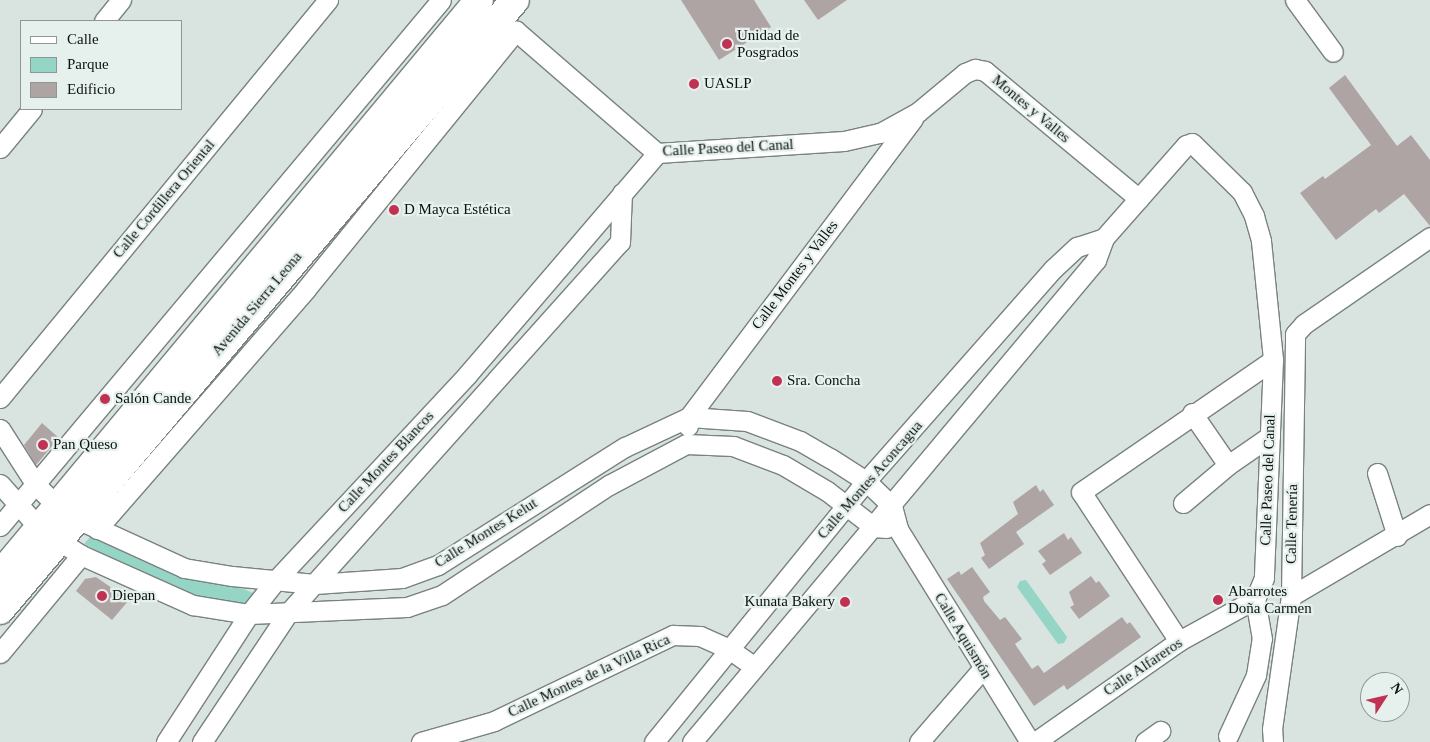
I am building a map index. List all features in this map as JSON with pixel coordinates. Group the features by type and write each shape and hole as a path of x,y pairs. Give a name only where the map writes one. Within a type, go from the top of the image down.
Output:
{"highway":[{"name":"Avenida Sierra Leona","path":"0,575 48,534 77,518 208,344 479,0"},
{"name":"Avenida Sierra Leona","path":"208,344 515,0"},
{"name":"Avenida Sierra Leona","path":"0,610 48,534"}],"street":[{"path":"105,20 121,0"},
{"name":"Calle Cordillera Oriental","path":"0,398 328,0"},
{"path":"0,526 441,0"},
{"path":"1296,0 1333,52"},
{"name":"Calle Paseo del Canal","path":"516,31 657,153 844,141 880,133 918,112"},
{"name":"Avenida Sierra Leona","path":"77,518 306,289 516,31"},
{"name":"Montes y Valles","path":"918,112 965,74 974,69 985,71 1139,199"},
{"path":"0,148 31,110"},
{"name":"Calle Montes y Valles","path":"689,417 918,112"},
{"name":"Calle Montes Aconcagua","path":"692,742 753,666 892,506 1030,340 1096,260 1104,238 1186,145 1192,143 1242,192 1254,216"},
{"name":"Calle Montes Blancos","path":"166,742 250,614 276,580 467,375 657,153"},
{"name":"Calle Montes Blancos","path":"202,742 288,614 620,242 622,193"},
{"name":"Calle Paseo del Canal","path":"1254,216 1261,242 1273,360 1264,578 1255,598"},
{"name":"Calle Tenería","path":"1274,742 1272,730 1290,596 1295,334 1304,324 1430,237"},
{"name":"Calle Montes Aconcagua","path":"654,742 866,481 1010,321 1059,263 1077,247 1104,238"},
{"path":"1010,321 1030,340"},
{"path":"1179,641 1081,492 1192,413 1273,360"},
{"path":"1192,413 1228,465"},
{"path":"689,417 686,444 733,446 783,465 846,506 874,527 898,529"},
{"name":"Calle Montes Kelut","path":"0,429 36,485 77,518 184,568 315,584 402,578 438,566 625,447 689,417 747,421 800,441 866,481 892,506"},
{"path":"1183,503 1228,465 1270,436"},
{"name":"Calle Montes Kelut","path":"0,484 16,506 48,534 81,555 193,605 250,614 288,614 407,607 442,594 608,485 686,444"},
{"path":"1377,473 1397,536"},
{"name":"Calle Aquismón","path":"892,506 898,529 1030,742"},
{"path":"1290,596 1397,536 1430,514"},
{"path":"0,652 81,555"},
{"path":"1228,736 1256,675 1262,639 1255,598"},
{"name":"Calle Alfareros","path":"1035,742 1179,641 1255,598"},
{"name":"Calle Montes de la Villa Rica","path":"421,742 494,721 673,635 700,636 729,649 753,666"},
{"path":"919,742 983,668"},
{"path":"1145,742 1160,731"}],"green space":[{"path":"95,531 186,575 241,588 253,593 255,599 252,605 209,601 154,580 84,544"},
{"path":"1026,580 1067,637 1064,643 1058,644 1017,587 1020,581"}],"building":[{"name":"Unidad de Posgrados","path":"681,0 754,0 771,27 719,60"},
{"path":"804,0 847,0 818,20"},
{"path":"1345,75 1397,146 1411,135 1430,160 1430,226 1404,194 1379,213 1376,209 1336,240 1300,193 1323,176 1325,179 1371,145 1329,88"},
{"name":"Pan Queso","path":"42,423 59,438 36,465 24,445"},
{"path":"1036,485 1040,492 1043,489 1054,505 1016,532 1024,544 989,569 981,558 985,555 980,543 1018,514 1013,502"},
{"path":"1064,533 1068,540 1071,537 1082,553 1050,575 1042,564 1046,561 1038,551"},
{"path":"972,567 990,592 983,597 984,601 1000,620 1005,617 1022,639 1015,644 1032,669 1038,665 1044,673 1122,617 1127,624 1130,622 1141,637 1067,690 1064,685 1034,706 947,579 959,571 961,575"},
{"path":"1091,576 1096,583 1099,581 1110,596 1079,619 1070,607 1074,605 1069,592"},
{"name":"Diepan","path":"96,577 129,600 112,620 76,591 85,579"}],"place":[{"name":"Unidad de Posgrados","path":"727,44"},
{"name":"UASLP","path":"694,84"},
{"name":"D Mayca Estética","path":"394,210"},
{"name":"Sra. Concha","path":"777,381"},
{"name":"Salón Cande","path":"105,399"},
{"name":"Pan Queso","path":"43,445"},
{"name":"Diepan","path":"102,596"},
{"name":"Abarrotes Doña Carmen","path":"1218,600"},
{"name":"Kunata Bakery","path":"845,602"}]}
